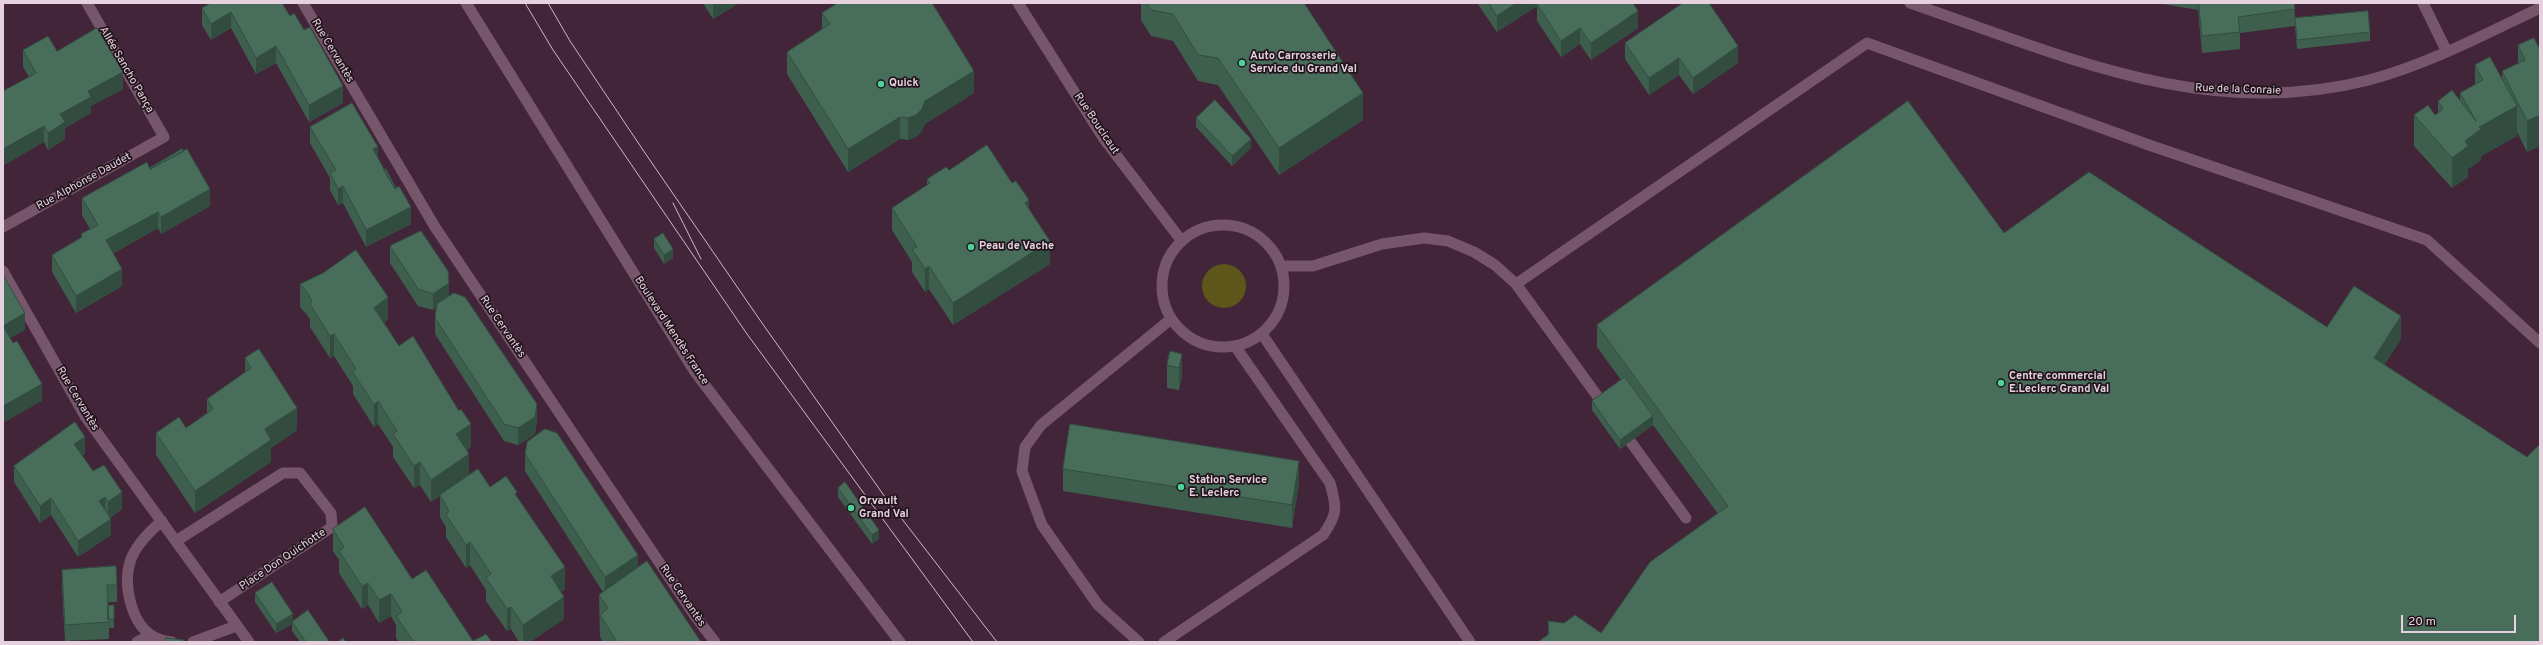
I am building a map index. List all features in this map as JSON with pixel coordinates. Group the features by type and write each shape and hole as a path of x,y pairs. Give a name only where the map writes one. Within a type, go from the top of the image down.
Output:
{"street":[{"name":"Allée Sancho Pança","path":"87,3 164,137"},
{"name":"Rue Cervantès","path":"303,3 435,227 695,616 715,642"},
{"name":"Boulevard Mendès France","path":"466,3 695,372 900,642"},
{"name":"Rue Boucicaut","path":"1018,3 1104,139 1181,240"},
{"name":"Rue de la Conraie","path":"1910,3 2110,72 2206,92 2283,92 2369,80 2447,52 2540,8"},
{"path":"2423,3 2447,52"},
{"path":"1516,284 1867,43 2149,145 2426,240 2540,344"},
{"name":"Rue Alphonse Daudet","path":"3,227 164,137"},
{"path":"1218,224 1238,226 1262,239 1272,248 1281,266 1285,284 1282,303 1274,320 1262,334 1235,346 1217,347 1199,343 1184,333 1172,319 1164,304 1162,286 1164,269 1171,254 1181,240 1198,230 1218,224"},
{"path":"1281,266 1313,266 1382,244 1424,238 1448,241 1474,252 1495,265 1516,284 1686,518"},
{"name":"Rue Cervantès","path":"3,271 85,416 249,642"},
{"path":"1139,642 1098,605 1042,525 1022,471 1025,447 1041,425 1172,319"},
{"path":"1262,334 1470,642"},
{"path":"1164,642 1323,535 1335,519 1335,502 1330,483 1235,346"},
{"name":"Place Don Quichotte","path":"176,541 282,473 300,473 331,513 332,527 219,602"},
{"path":"162,521 142,542 130,562 127,584 132,608 140,623 151,635 172,642"},
{"path":"194,642 236,626"},
{"path":"137,642 151,635"}],"shaded area":[{"path":"1220,264 1228,264 1240,270 1246,282 1246,290 1240,302 1228,308 1220,308 1208,302 1202,290 1202,282 1208,270"}],"building":[{"path":"211,3 282,3 290,16 294,13 304,30 310,27 343,86 309,105 276,46 256,58 231,12 211,24 202,8"},
{"name":"Quick","path":"838,3 932,3 974,71 925,101 922,109 916,115 908,118 900,117 848,149 787,52 830,24 822,13"},
{"path":"1147,3 1304,3 1363,93 1279,148 1218,58 1198,55 1173,14 1151,10"},
{"path":"1489,3 1516,3 1497,16"},
{"path":"1633,3 1638,11 1591,43 1580,28 1561,41 1537,4"},
{"path":"1683,3 1709,3 1738,46 1693,78 1679,58 1649,78 1625,43"},
{"path":"2199,3 2294,3 2295,9 2238,17 2240,32 2202,36"},
{"path":"2368,11 2370,32 2297,40 2295,18"},
{"path":"97,28 123,72 88,91 91,97 60,114 65,122 48,133 44,126 3,149 3,91 36,73 23,50 48,36 57,51"},
{"path":"2534,38 2540,50 2540,115 2527,121 2502,71 2525,60 2518,45"},
{"path":"2490,57 2517,106 2479,127 2481,129 2465,141 2468,146 2452,158 2414,115 2428,105 2435,115 2443,109 2438,101 2452,90 2476,121 2460,93 2483,80 2475,65"},
{"path":"1215,100 1251,139 1232,156 1196,118"},
{"name":"Centre commercial E.Leclerc Grand Val","path":"1908,101 2004,233 2089,172 2327,327 2354,286 2401,316 2374,358 2527,457 2540,444 2540,642 1538,642 1549,634 1548,621 1564,623 1575,615 1601,633 1650,562 1728,506 1597,325"},
{"path":"352,103 378,147 373,149 395,189 399,186 411,207 366,230 343,186 338,189 330,173 336,170 310,127"},
{"name":"Peau de Vache","path":"987,145 1012,183 1016,181 1029,200 1025,203 1050,241 953,303 929,266 925,269 912,249 917,247 892,208 930,183 927,179 946,167 949,170"},
{"path":"182,149 184,151 150,169 150,168"},
{"path":"187,149 210,189 161,217 158,212 106,240 122,269 76,296 52,255 82,237 81,234 98,225 82,198 147,162 150,169"},
{"path":"386,169 396,188 395,189 384,170"},
{"path":"421,231 448,271 449,283 433,294 418,289 390,246"},
{"path":"663,233 673,249 664,255 654,239"},
{"path":"356,250 388,297 374,308 399,346 413,336 459,411 461,409 471,424 456,434 469,454 431,480 420,462 414,466 393,434 397,431 378,401 374,405 353,372 356,369 334,334 330,336 310,304 312,301 307,292 300,284 323,273"},
{"path":"3,275 25,313 3,326"},
{"path":"454,293 465,297 537,404 535,417 518,428 504,424 435,318 437,304"},
{"path":"3,326 13,343 17,341 42,384 3,406"},
{"path":"259,349 297,408 265,429 271,440 195,491 156,433 179,417 186,428 213,409 207,399 251,368 245,358"},
{"path":"1170,351 1182,354 1179,368 1167,365"},
{"path":"1625,377 1653,416 1620,440 1592,401"},
{"path":"75,422 85,437 74,444 93,471 104,465 122,492 108,502 105,497 99,501 111,519 78,541 51,498 40,506 14,466"},
{"path":"1070,424 1299,461 1292,505 1063,469"},
{"path":"545,429 557,433 638,555 605,577 525,454 527,442"},
{"path":"478,469 490,487 506,476 517,492 515,494 565,567 551,576 564,597 523,625 511,607 507,609 486,578 491,574 470,542 466,545 446,515 449,511 440,495"},
{"path":"845,482 879,530 872,535 838,488"},
{"path":"365,507 412,579 426,570 473,641 486,634 492,642 414,642 396,616 402,612 391,594 379,600 368,583 362,586 339,551 344,547 333,529"},
{"path":"647,561 701,642 617,642 600,615 608,608 599,595"},
{"path":"116,566 117,585 107,585 109,622 65,625 62,570"},
{"path":"272,582 293,614 276,624 255,593"},
{"path":"108,605 114,605 114,619 108,619"},
{"path":"308,610 329,641 328,642 306,642 292,622"},
{"path":"166,638 184,640 184,642 165,642"},
{"path":"343,638 346,642 338,642"}],"tram line":[{"path":"525,3 553,50 747,334 973,642"},
{"path":"548,3 570,41 762,323 885,497 997,642"},
{"path":"673,203 701,259"}],"place":[{"name":"Auto Carrosserie Service du Grand Val","path":"1242,63"},
{"name":"Quick","path":"881,84"},
{"name":"Peau de Vache","path":"971,247"},
{"name":"Centre commercial E.Leclerc Grand Val","path":"2001,383"},
{"name":"Station Service E. Leclerc","path":"1181,487"},
{"name":"Orvault Grand Val","path":"851,508"}]}
